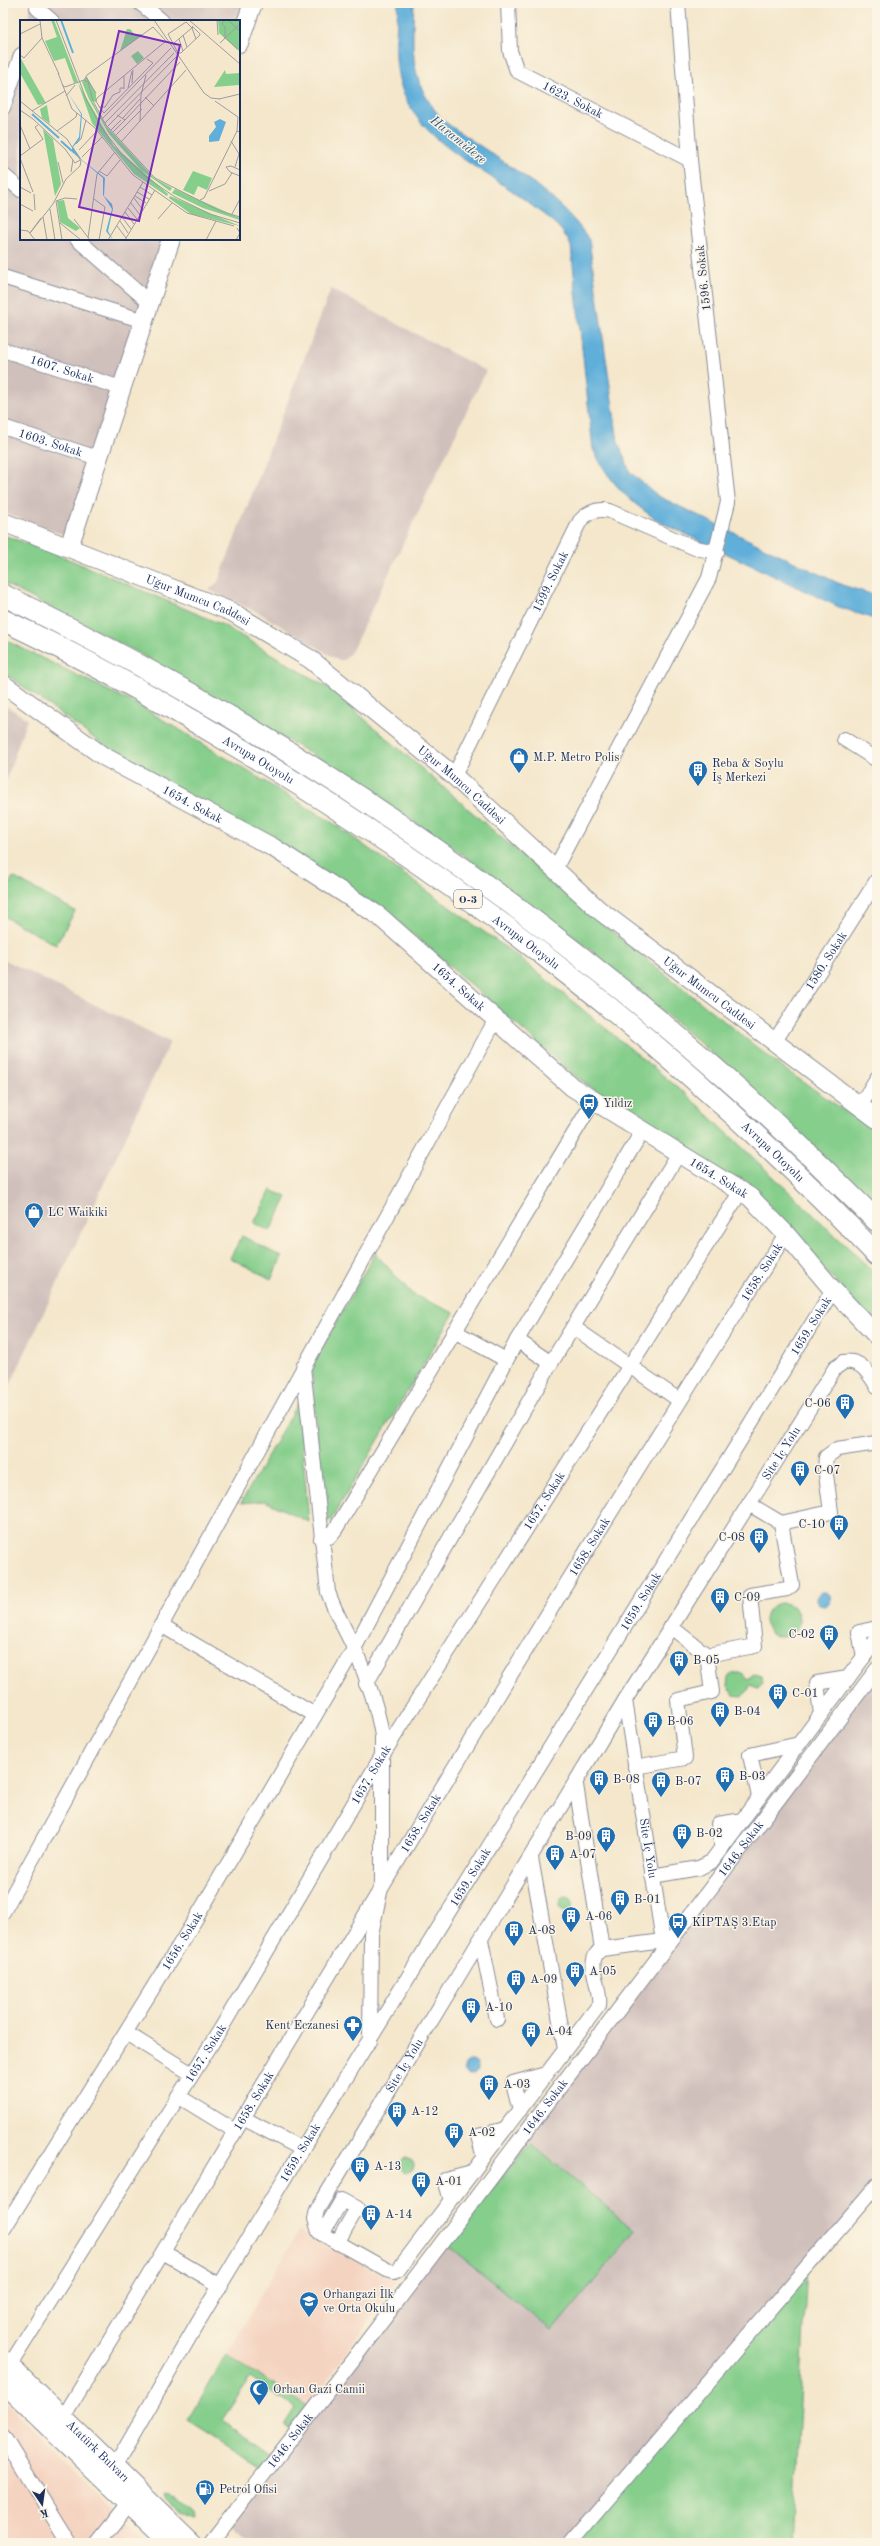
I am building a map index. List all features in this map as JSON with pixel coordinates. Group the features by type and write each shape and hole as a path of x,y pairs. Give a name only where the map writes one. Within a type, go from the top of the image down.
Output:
{"highway":[{"name":"Avrupa Otoyolu","path":"3,595 183,689 230,716 334,780 463,867 543,927 706,1060 817,1162 877,1222"},
{"name":"Avrupa Otoyolu","path":"3,620 35,635 182,714 273,768 450,886 558,968 664,1054 801,1178 877,1256"}],"main road":[{"path":"240,40 251,4"},
{"path":"69,547 171,240"},
{"name":"Uğur Mumcu Caddesi","path":"3,522 232,612 310,659 454,776 599,910 877,1119"},
{"name":"1654. Sokak","path":"3,684 103,756 274,848 380,916 553,1072 594,1102 643,1130 741,1191 759,1204 833,1290 877,1336"},
{"name":"Atatürk Bulvarı","path":"6,2362 193,2543"},
{"name":"Atatürk Bulvarı","path":"3,2383 170,2543"}],"street":[{"path":"140,3 161,20"},
{"name":"1623. Sokak","path":"508,3 510,51 517,71 690,160"},
{"name":"1596. Sokak","path":"555,869 710,578 728,502 690,160 678,3"},
{"path":"36,11 50,20"},
{"path":"3,108 17,84 20,62"},
{"path":"3,175 20,189"},
{"path":"78,240 150,303"},
{"path":"3,277 144,321"},
{"name":"1607. Sokak","path":"3,350 121,388"},
{"name":"1603. Sokak","path":"3,427 98,458"},
{"name":"1599. Sokak","path":"454,776 580,521 585,515 596,510 610,511 683,544 716,552"},
{"path":"844,739 877,760"},
{"name":"1580. Sokak","path":"775,1041 877,880"},
{"path":"3,1912 495,1021"},
{"path":"860,1106 877,1078"},
{"path":"321,1539 329,1536 335,1530 454,1331 594,1102"},
{"name":"1656. Sokak","path":"3,2230 195,1920 354,1649 517,1340 643,1130"},
{"path":"366,1684 551,1362 679,1153"},
{"name":"1657. Sokak","path":"6,2362 192,2074 383,1754 741,1191"},
{"name":"1658. Sokak","path":"63,2418 382,1883 680,1400 786,1234"},
{"name":"1659. Sokak","path":"114,2468 302,2150 655,1575 833,1290"},
{"path":"573,1327 680,1400"},
{"path":"454,1331 506,1360"},
{"path":"517,1340 551,1362"},
{"name":"Site İç Yolu","path":"322,2234 316,2224 316,2214 328,2192 480,1940 576,1785 625,1700 837,1366 848,1361 859,1364 866,1369 877,1386"},
{"path":"303,1367 328,1592 354,1649 366,1684 380,1728 383,1754 382,1883 371,1934 370,2041"},
{"path":"749,1504 781,1523 831,1512 825,1467 826,1457 837,1448 877,1443"},
{"path":"707,1655 755,1646 749,1596 791,1586 792,1580 781,1523"},
{"path":"161,1625 315,1715"},
{"path":"635,1767 685,1758 678,1701 712,1692 707,1655 671,1627"},
{"path":"864,1657 859,1632 877,1628"},
{"name":"Site İç Yolu","path":"625,1700 652,1876 706,1866 722,1848 877,1639"},
{"name":"1646. Sokak","path":"210,2543 341,2376 666,1943 877,1669"},
{"path":"822,1714 817,1683 848,1678"},
{"path":"759,1797 750,1755 799,1744"},
{"path":"576,1785 602,1949"},
{"path":"531,1858 565,2049"},
{"path":"342,2200 322,2234 337,2244 387,2270 396,2272 599,2004 593,1960 597,1952 602,1949 666,1943 652,1876"},
{"path":"480,1940 497,2019"},
{"path":"126,2033 192,2074"},
{"path":"520,2110 513,2083 546,2074"},
{"path":"178,2096 235,2131"},
{"path":"243,2118 302,2150"},
{"path":"570,2543 877,2185"},
{"path":"328,2192 357,2208 337,2244"},
{"path":"163,2252 221,2286"},
{"path":"3,2436 69,2543"},
{"path":"98,2543 129,2504"}],"shaded area":[{"path":"33,3 249,3 240,20 27,20"},
{"path":"20,43 20,240 168,240 67,536 3,512 3,94"},
{"path":"331,289 486,371 351,652 344,660 338,660 259,613 209,590 218,582"},
{"path":"3,704 27,719 3,789"},
{"path":"3,959 170,1042 3,1400"},
{"path":"877,1670 877,2191 572,2543 248,2543 226,2523"},
{"name":"Orhangazi İlk ve Orta Okulu","path":"299,2230 396,2281 309,2407 226,2355"},
{"path":"3,2399 101,2499 147,2543 3,2543"}],"green space":[{"path":"3,535 59,555 223,625 330,689 579,905 780,1066 877,1133 877,1207 715,1056 588,948 463,855 328,764 133,650 3,583"},
{"path":"3,639 142,707 333,823 516,955 687,1095 877,1275 877,1326 757,1198 579,1079 385,910 117,755 3,672"},
{"path":"13,877 75,911 56,945 3,916 3,896"},
{"path":"271,1190 287,1197 270,1231 254,1223"},
{"path":"242,1236 282,1257 271,1279 230,1258"},
{"path":"375,1253 412,1294 454,1313 331,1520 326,1521 322,1518 312,1366"},
{"path":"298,1402 309,1522 265,1501 241,1503"},
{"path":"779,1603 785,1603 794,1608 798,1614 798,1626 794,1632 785,1637 779,1637 770,1632 765,1623 765,1617 770,1608"},
{"path":"734,1673 742,1673 749,1679 753,1674 762,1676 763,1683 758,1688 750,1685 748,1691 742,1696 734,1695 727,1686 728,1678"},
{"path":"563,1897 569,1897 573,1901 573,1907 569,1911 563,1911 559,1907 559,1901"},
{"path":"530,2143 635,2231 552,2331 447,2245"},
{"path":"404,2158 410,2158 414,2162 414,2168 410,2172 404,2172 400,2168 400,2162"},
{"path":"807,2265 793,2543 572,2543"},
{"path":"226,2355 314,2410 295,2433 284,2425 295,2408 250,2378 222,2420 277,2456 266,2469 188,2420"},
{"path":"164,2494 169,2495 193,2516 194,2522 181,2516 168,2502"}],"water":[{"name":"Haramidere","path":"398,3 414,3 413,52 415,67 419,81 433,108 445,122 523,175 542,190 576,223 589,240 618,442 630,472 658,496 842,585 877,596 877,620 839,607 660,522 639,507 613,482 593,449 571,246 554,222 512,191 452,151 434,136 419,120 407,101 397,70 396,41"},
{"path":"821,1592 827,1592 831,1596 831,1602 827,1606 821,1606 817,1602 817,1596"},
{"path":"468,2061 474,2061 478,2065 478,2071 474,2075 468,2075 464,2071 464,2065"}],"place":[{"name":"M.P. Metro Polis","path":"519,774"},
{"name":"Reba & Soylu İş Merkezi","path":"698,787"},
{"name":"Yıldız","path":"589,1120"},
{"name":"LC Waikiki","path":"34,1229"},
{"name":"C-06","path":"845,1420"},
{"name":"C-07","path":"800,1487"},
{"name":"C-10","path":"839,1541"},
{"name":"C-08","path":"759,1554"},
{"name":"C-09","path":"720,1614"},
{"name":"C-02","path":"829,1651"},
{"name":"B-05","path":"679,1677"},
{"name":"C-01","path":"778,1710"},
{"name":"B-04","path":"720,1728"},
{"name":"B-06","path":"653,1738"},
{"name":"B-03","path":"725,1793"},
{"name":"B-08","path":"599,1796"},
{"name":"B-07","path":"661,1798"},
{"name":"B-02","path":"682,1850"},
{"name":"B-09","path":"606,1853"},
{"name":"A-07","path":"555,1871"},
{"name":"B-01","path":"620,1916"},
{"name":"A-06","path":"571,1933"},
{"name":"KİPTAŞ 3.Etap","path":"678,1939"},
{"name":"A-08","path":"514,1947"},
{"name":"A-05","path":"575,1988"},
{"name":"A-09","path":"516,1996"},
{"name":"A-10","path":"471,2024"},
{"name":"Kent Eczanesi","path":"353,2042"},
{"name":"A-04","path":"531,2048"},
{"name":"A-03","path":"489,2101"},
{"name":"A-12","path":"397,2128"},
{"name":"A-02","path":"454,2149"},
{"name":"A-13","path":"360,2183"},
{"name":"A-01","path":"421,2198"},
{"name":"A-14","path":"371,2231"},
{"name":"Orhangazi İlk ve Orta Okulu","path":"309,2318"},
{"name":"Orhan Gazi Camii","path":"259,2406"},
{"name":"Petrol Ofisi","path":"205,2506"}]}
